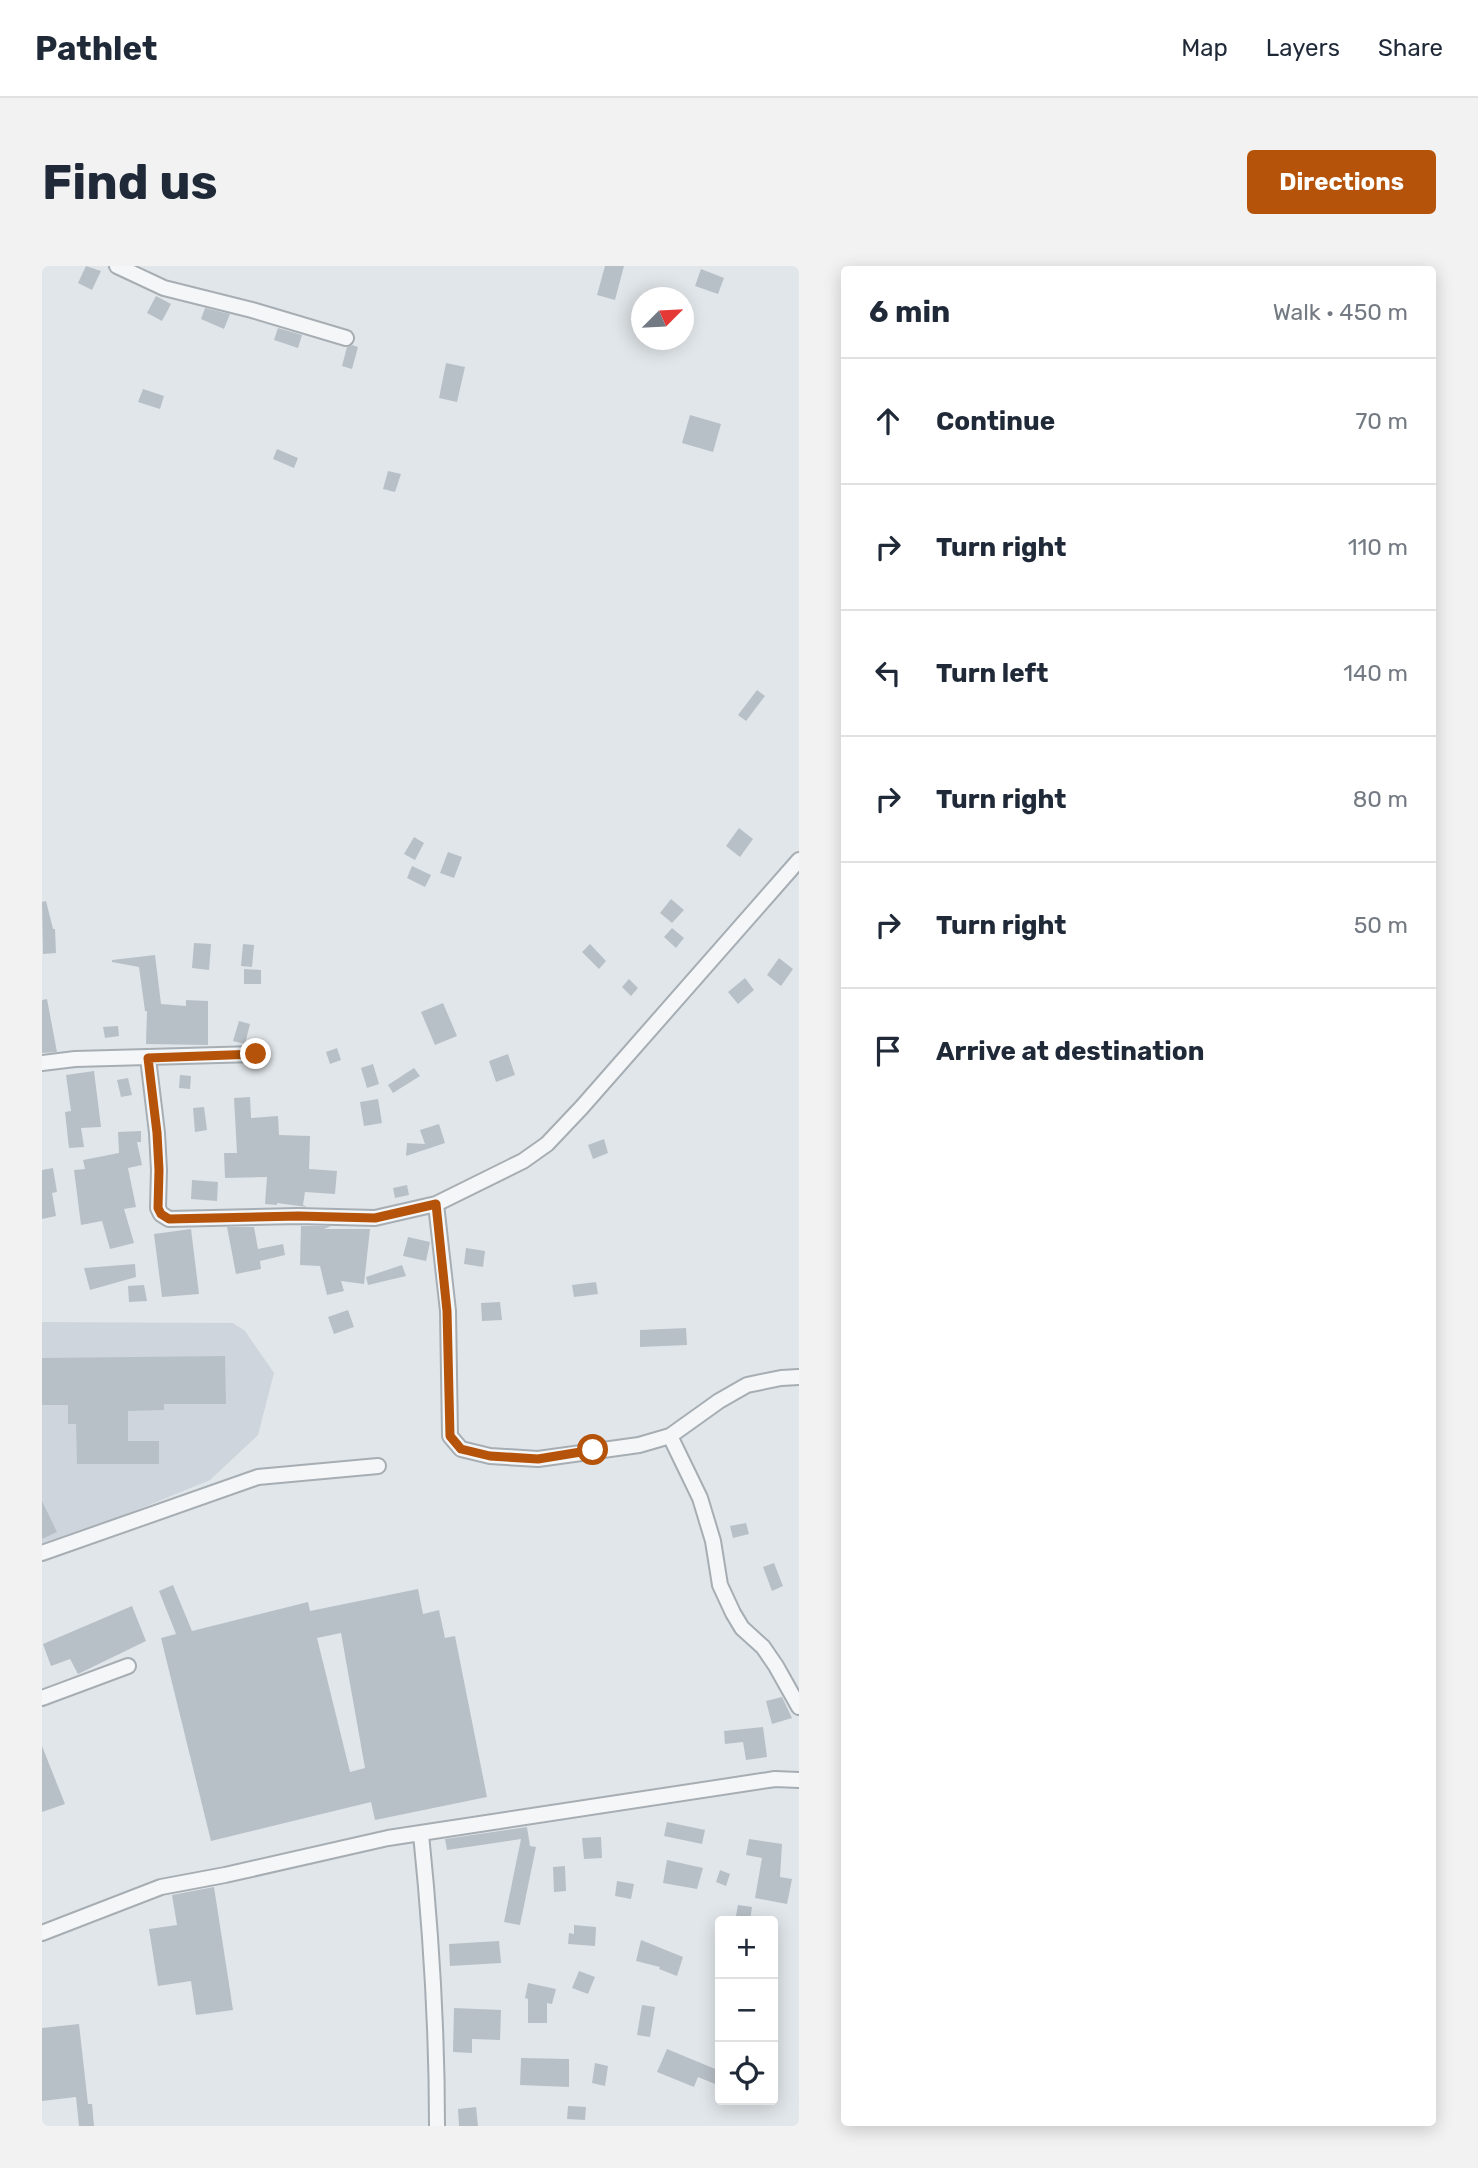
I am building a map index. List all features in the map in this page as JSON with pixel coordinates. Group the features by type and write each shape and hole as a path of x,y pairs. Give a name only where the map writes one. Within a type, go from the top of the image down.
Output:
{"street":[{"path":"117,266 164,288 253,310 346,338"},
{"path":"148,1058 157,1133 158,1208 161,1214 169,1219 298,1216 375,1218 436,1204 523,1161 547,1144 799,860"},
{"path":"42,1063 75,1059 256,1054"},
{"path":"436,1204 447,1311 450,1436 461,1449 490,1456 538,1459 639,1445 670,1436 719,1401 747,1385 799,1377"},
{"path":"670,1436 700,1498 713,1541 720,1585 733,1613 741,1628 763,1647 799,1707"},
{"path":"42,1553 258,1476 378,1466"},
{"path":"42,1698 128,1666"},
{"path":"42,1933 161,1887 388,1838 775,1779 799,1780"},
{"path":"421,1833 431,1942 437,2126"}],"shaded area":[{"path":"42,1322 233,1323 245,1331 274,1373 258,1435 210,1480 42,1549"}],"building":[{"path":"86,266 101,271 92,290 78,283"},
{"path":"605,266 624,266 615,300 597,295"},
{"path":"701,269 724,278 718,294 695,286"},
{"path":"156,296 171,304 162,321 147,313"},
{"path":"205,308 230,314 224,329 201,319"},
{"path":"278,328 302,335 298,348 274,340"},
{"path":"347,347 358,347 352,369 342,366"},
{"path":"446,363 465,367 457,402 439,398"},
{"path":"143,389 164,396 160,409 138,402"},
{"path":"690,415 721,424 713,452 682,443"},
{"path":"277,449 298,458 294,468 273,459"},
{"path":"388,471 401,474 395,492 383,489"},
{"path":"757,690 765,696 746,721 738,715"},
{"path":"739,828 753,839 740,857 726,846"},
{"path":"414,837 424,843 415,860 404,854"},
{"path":"448,852 462,857 454,878 440,873"},
{"path":"412,866 431,875 425,887 407,878"},
{"path":"671,899 684,910 672,923 660,913"},
{"path":"46,901 55,929 56,953 43,954 42,902"},
{"path":"672,928 684,938 676,948 664,937"},
{"path":"194,943 211,944 209,970 192,968"},
{"path":"243,944 254,945 252,967 241,966"},
{"path":"590,944 606,961 599,969 582,952"},
{"path":"155,955 161,1004 186,1006 186,1000 208,1001 208,1045 146,1044 147,1011 139,967 112,960"},
{"path":"779,958 793,969 781,986 767,975"},
{"path":"244,969 261,970 261,984 244,984"},
{"path":"745,978 754,990 738,1004 728,992"},
{"path":"629,979 638,988 631,996 622,987"},
{"path":"47,999 57,1052 42,1053 42,1000"},
{"path":"443,1003 457,1036 435,1045 421,1012"},
{"path":"239,1021 250,1024 245,1044 233,1041"},
{"path":"118,1026 119,1036 105,1038 103,1027"},
{"path":"337,1048 341,1060 330,1064 326,1052"},
{"path":"508,1054 515,1075 496,1082 489,1061"},
{"path":"373,1064 379,1084 367,1088 361,1068"},
{"path":"414,1068 420,1076 393,1093 388,1085"},
{"path":"94,1071 101,1127 81,1128 84,1147 69,1148 65,1112 71,1111 66,1075"},
{"path":"180,1075 191,1076 190,1089 179,1088"},
{"path":"128,1078 132,1095 121,1097 117,1080"},
{"path":"250,1097 251,1118 278,1116 279,1135 310,1136 309,1169 337,1171 335,1194 305,1192 303,1205 307,1207 265,1204 267,1177 225,1178 224,1153 237,1153 234,1098"},
{"path":"378,1099 382,1123 364,1126 360,1102"},
{"path":"204,1107 207,1130 195,1132 193,1108"},
{"path":"439,1124 445,1143 406,1156 407,1143 425,1144 420,1130"},
{"path":"141,1131 141,1142 137,1142 142,1165 128,1168 136,1207 124,1209 134,1243 110,1249 102,1221 81,1225 74,1170 85,1169 83,1160 119,1153 118,1132"},
{"path":"604,1139 608,1153 593,1159 588,1145"},
{"path":"53,1168 57,1192 52,1193 56,1216 42,1219 42,1170"},
{"path":"192,1180 218,1182 217,1201 191,1199"},
{"path":"407,1185 409,1195 395,1198 393,1188"},
{"path":"301,1226 370,1229 364,1284 341,1281 344,1291 327,1295 320,1266 300,1265"},
{"path":"227,1227 254,1227 258,1249 283,1244 285,1255 260,1261 261,1269 236,1274"},
{"path":"191,1229 199,1294 162,1297 154,1234"},
{"path":"408,1237 430,1242 426,1261 403,1256"},
{"path":"466,1248 485,1251 483,1267 464,1264"},
{"path":"135,1264 136,1277 90,1290 84,1268"},
{"path":"402,1265 406,1276 368,1285 366,1277"},
{"path":"596,1282 598,1294 574,1297 572,1285"},
{"path":"144,1285 147,1301 129,1302 128,1286"},
{"path":"500,1302 502,1320 482,1321 481,1303"},
{"path":"348,1310 354,1327 334,1334 328,1317"},
{"path":"686,1328 687,1345 640,1347 640,1330"},
{"path":"225,1356 226,1404 164,1404 164,1410 128,1411 128,1441 159,1441 159,1464 77,1464 76,1424 68,1424 68,1405 42,1405 42,1358"},
{"path":"42,1501 57,1532 42,1539"},
{"path":"746,1523 749,1534 733,1538 730,1526"},
{"path":"774,1563 783,1586 772,1591 763,1567"},
{"path":"173,1585 192,1631 308,1602 310,1611 418,1589 423,1614 439,1610 445,1638 455,1636 487,1797 375,1820 371,1802 211,1841 161,1638 176,1634 159,1591","holes":["341,1633 365,1768 350,1772 317,1638"]},
{"path":"132,1606 146,1641 78,1674 70,1659 51,1666 43,1644"},
{"path":"782,1697 792,1718 772,1724 766,1701"},
{"path":"763,1727 767,1757 746,1760 743,1742 725,1744 724,1731"},
{"path":"42,1746 65,1804 42,1812"},
{"path":"667,1822 705,1830 702,1844 664,1836"},
{"path":"527,1827 530,1846 536,1847 520,1925 504,1922 521,1839 447,1850 445,1839"},
{"path":"601,1837 602,1858 584,1859 582,1838"},
{"path":"749,1839 782,1844 780,1877 792,1879 787,1904 755,1898 762,1858 746,1855"},
{"path":"667,1860 703,1868 697,1889 663,1883"},
{"path":"565,1866 566,1891 554,1892 553,1867"},
{"path":"720,1870 730,1874 726,1886 716,1882"},
{"path":"617,1881 634,1884 631,1899 615,1896"},
{"path":"214,1887 233,2010 196,2015 191,1981 158,1986 149,1929 177,1925 172,1895"},
{"path":"738,1905 752,1907 751,1916 736,1916"},
{"path":"574,1925 596,1927 595,1946 568,1944 569,1933 574,1934"},
{"path":"641,1940 683,1957 677,1976 659,1969 660,1967 636,1961"},
{"path":"499,1941 501,1963 450,1966 449,1944"},
{"path":"579,1971 595,1977 588,1994 572,1988"},
{"path":"528,1983 556,1989 552,2004 547,2003 547,2023 528,2023 528,1999 525,1998"},
{"path":"642,2005 655,2007 650,2037 637,2035"},
{"path":"454,2008 501,2010 500,2040 472,2039 472,2053 453,2052"},
{"path":"79,2024 88,2104 92,2104 94,2126 79,2126 76,2097 42,2101 42,2028"},
{"path":"667,2049 715,2069 715,2084 698,2077 694,2087 657,2072"},
{"path":"521,2058 569,2059 569,2087 520,2085"},
{"path":"595,2063 608,2066 605,2086 592,2083"},
{"path":"568,2106 586,2107 585,2120 567,2119"},
{"path":"476,2107 478,2126 459,2126 458,2109"}],"route":[{"path":"256,1054 148,1058 157,1133 158,1208 161,1214 169,1219 298,1216 375,1218 436,1204 450,1360 450,1436 461,1449 490,1456 538,1459 593,1450"}]}
